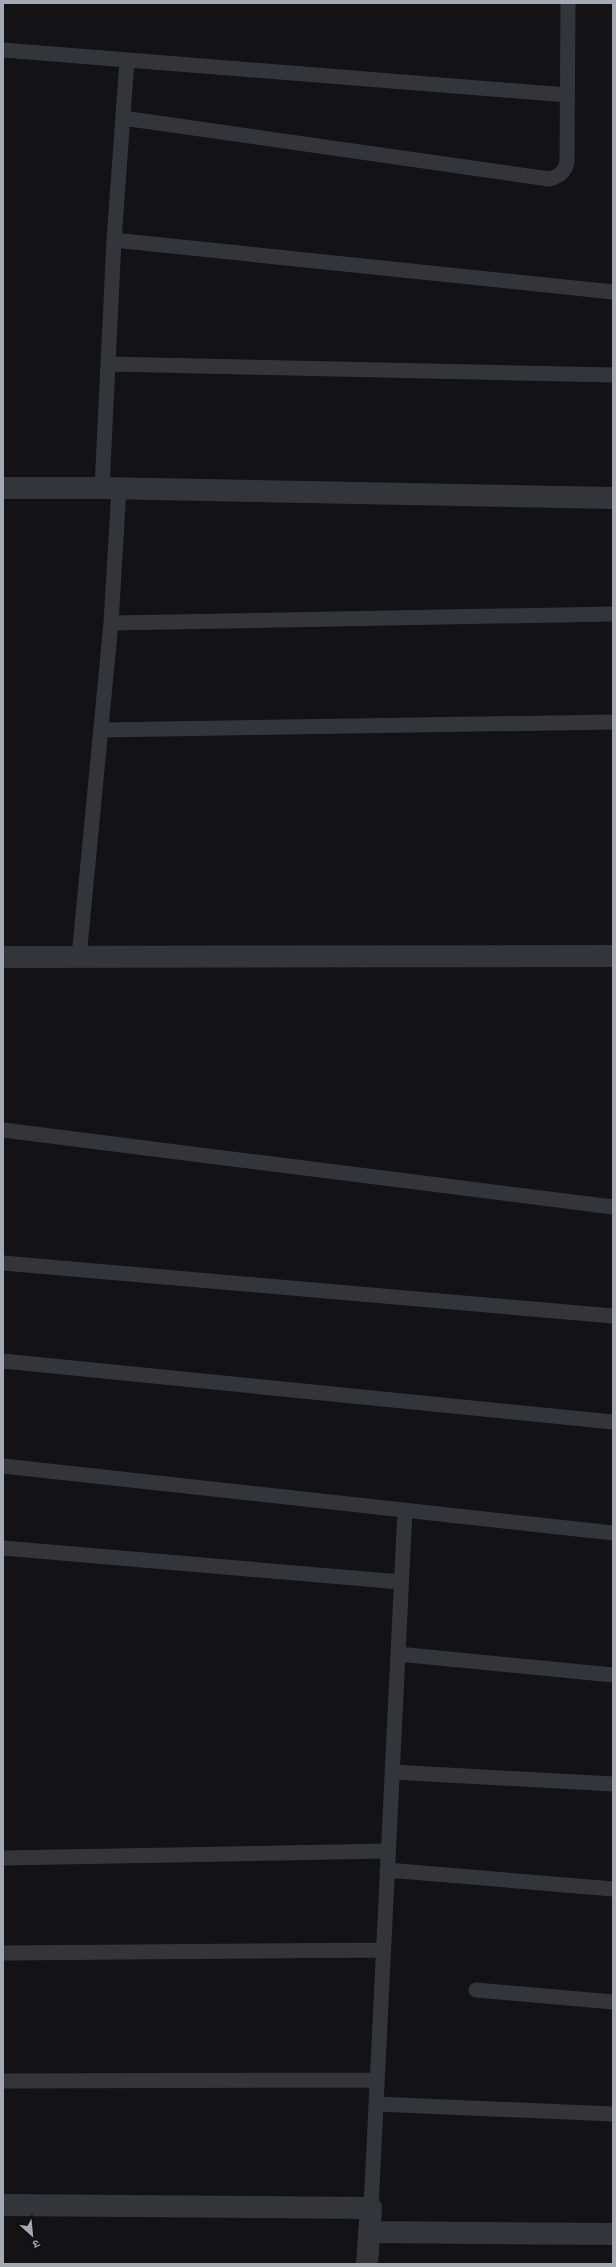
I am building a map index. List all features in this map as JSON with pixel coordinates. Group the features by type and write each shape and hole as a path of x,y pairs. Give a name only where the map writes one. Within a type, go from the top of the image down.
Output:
{"street":[{"path":"3,488 110,488 613,498"},
{"path":"3,957 613,956"},
{"path":"3,2205 371,2208 367,2264"},
{"path":"369,2232 613,2234"}],"lane":[{"path":"123,118 549,179 559,176 566,170 568,3"},
{"path":"3,50 567,95"},
{"path":"79,957 111,623 109,364 114,240 127,60"},
{"path":"114,240 613,292"},
{"path":"109,364 613,375"},
{"path":"111,623 613,614"},
{"path":"101,730 613,722"},
{"path":"3,1130 613,1207"},
{"path":"3,1263 613,1316"},
{"path":"3,1361 613,1422"},
{"path":"3,1466 613,1533"},
{"path":"371,2208 376,2080 405,1510"},
{"path":"3,1548 401,1582"},
{"path":"398,1654 613,1675"},
{"path":"392,1772 613,1784"},
{"path":"3,1858 388,1851"},
{"path":"387,1870 613,1889"},
{"path":"3,1953 383,1950"},
{"path":"476,1990 613,2002"},
{"path":"3,2081 376,2080"},
{"path":"376,2104 613,2114"}]}
